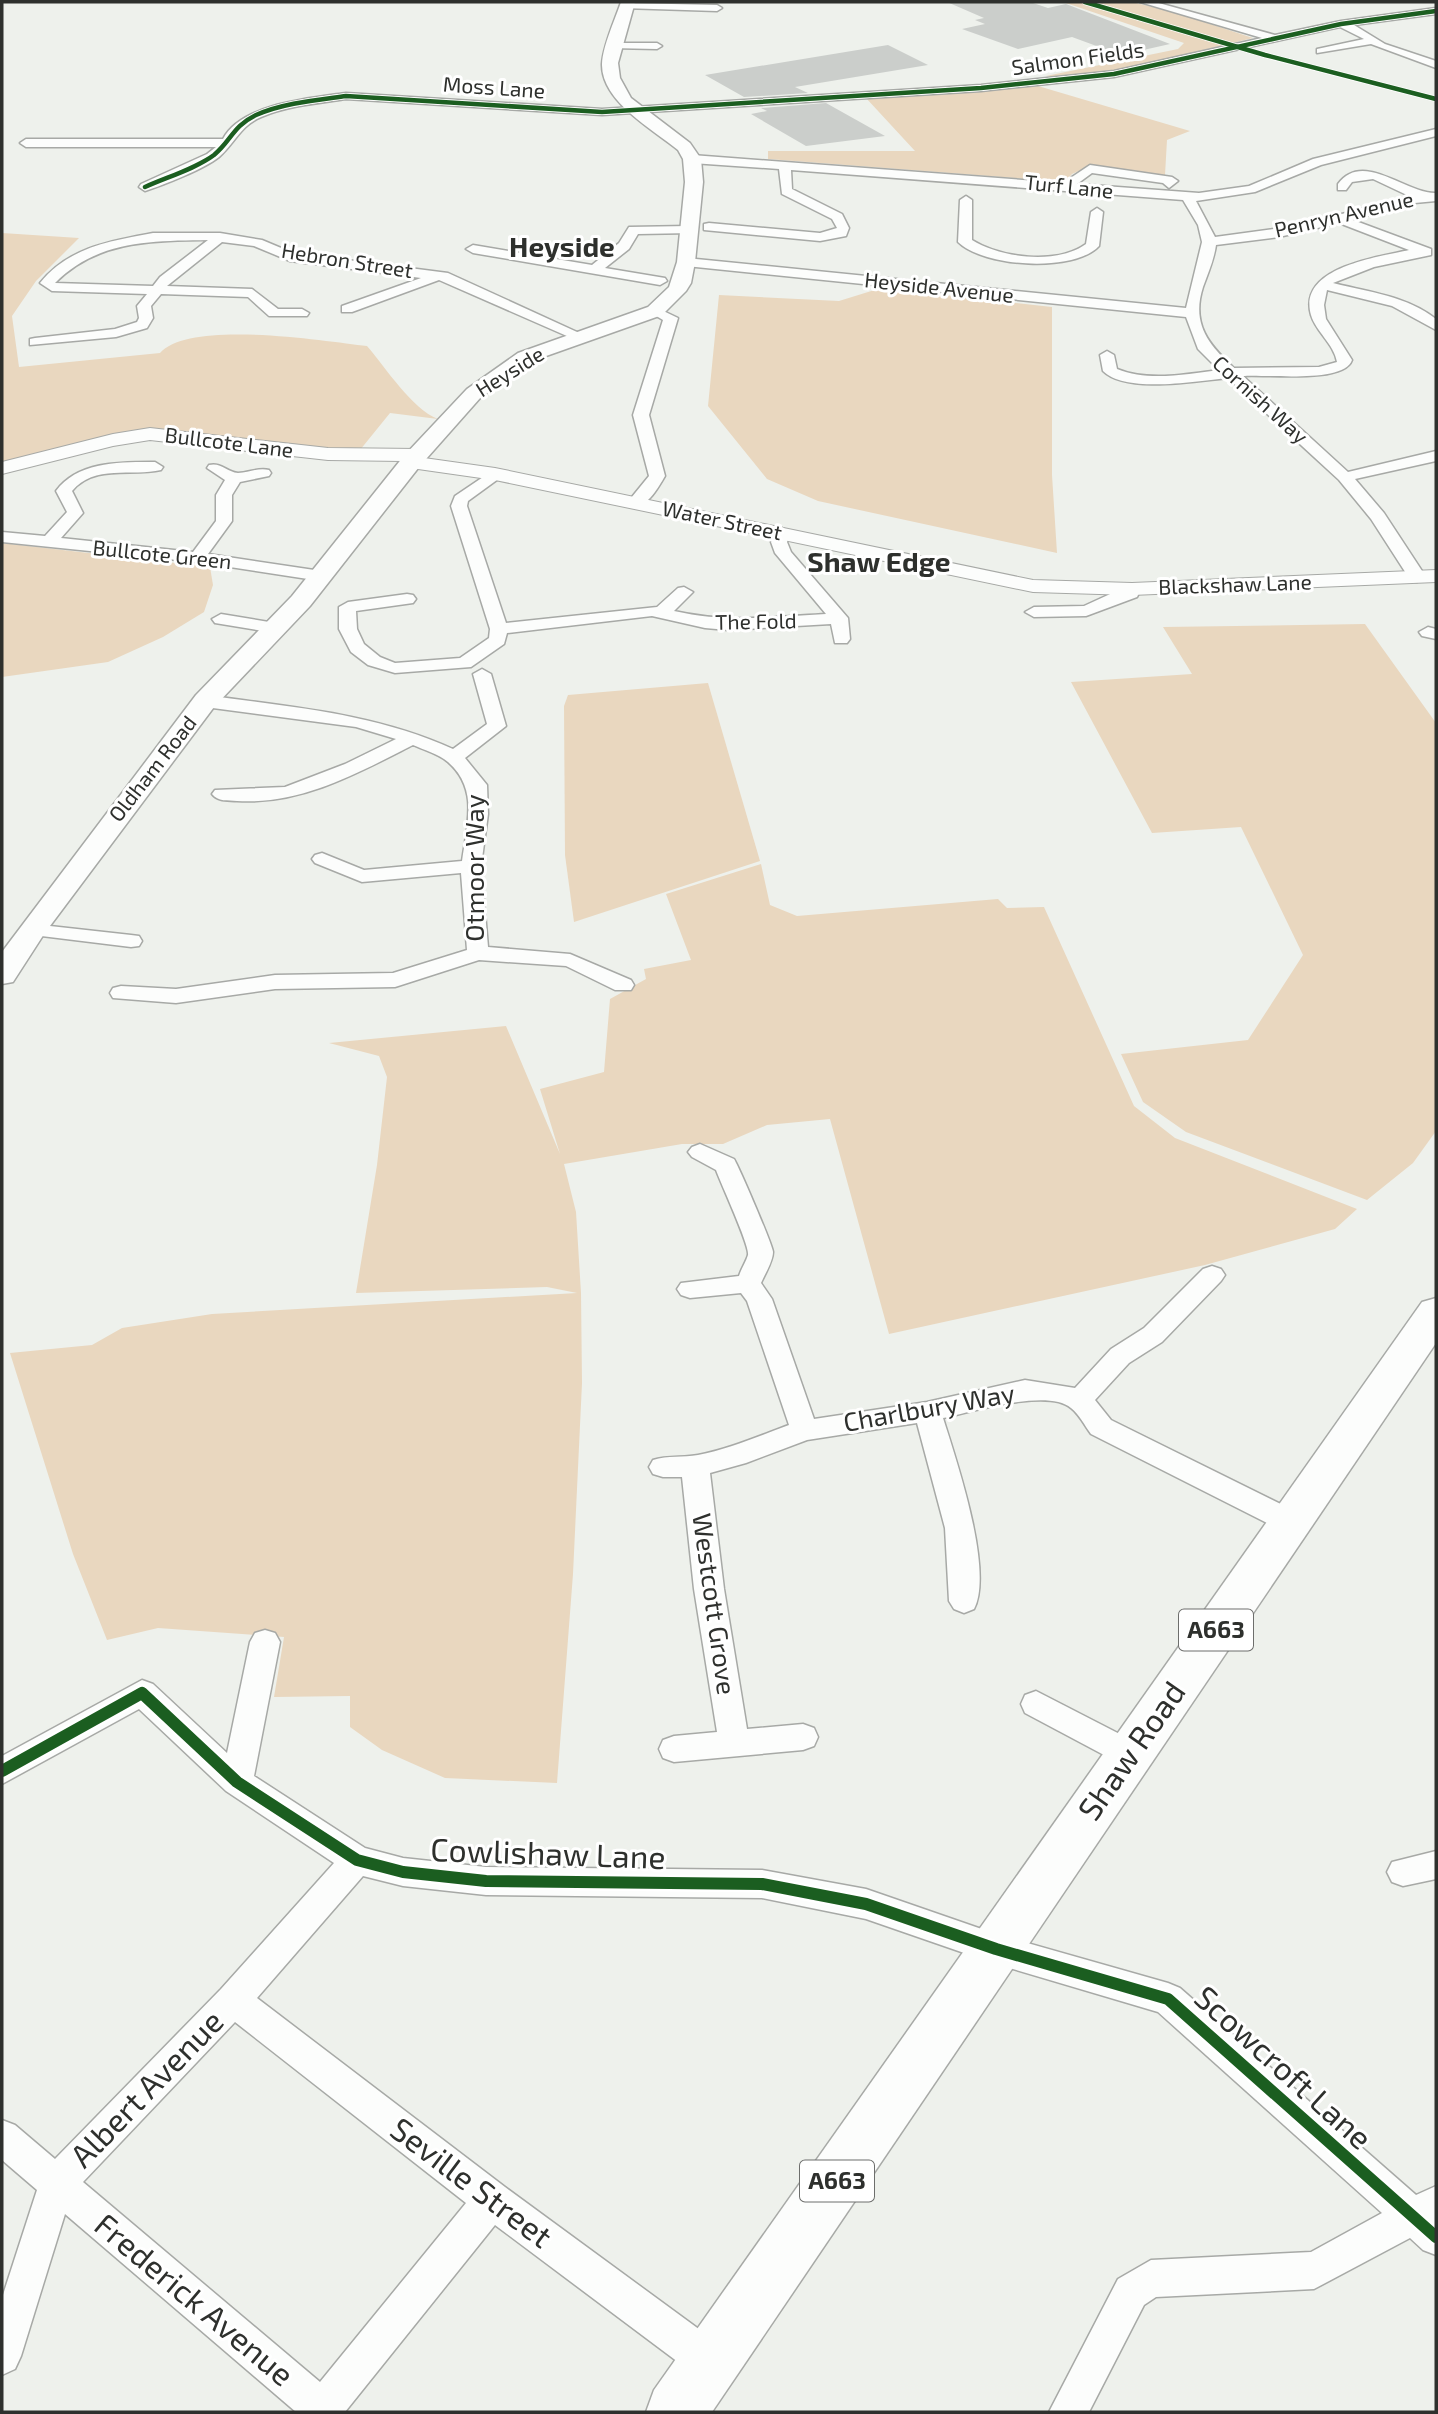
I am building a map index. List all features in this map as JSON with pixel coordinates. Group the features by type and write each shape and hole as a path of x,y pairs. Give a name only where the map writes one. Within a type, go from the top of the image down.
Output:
{"main road":[{"path":"627,4 610,63 612,78 624,101 663,129 684,147 692,159"},
{"name":"Heyside","path":"321,576 414,459 474,393 525,358 655,311 676,291 686,262 694,183 692,159"},
{"name":"Oldham Road","path":"2,975 32,930 205,701 321,576"},
{"name":"Shaw Road","path":"996,1949 1436,1312"},
{"name":"A663","path":"676,2412 996,1949"}],"street":[{"path":"1145,2 1273,38"},
{"path":"627,4 717,8"},
{"name":"Salmon Fields","path":"639,110 1047,83 1114,74 1341,24 1436,11"},
{"path":"1341,24 1381,46 1436,65"},
{"path":"1321,51 1374,40"},
{"path":"614,46 657,46"},
{"name":"Moss Lane","path":"145,187 201,162 227,143 234,129 257,115 310,101 346,96 576,111 639,110"},
{"name":"Salmon Fields","path":"624,101 649,106 682,107"},
{"name":"Salmon Fields","path":"663,129 668,117 678,111 720,104"},
{"name":"Turf Lane","path":"692,159 785,164 1188,197 1251,189 1317,162 1436,133"},
{"path":"26,143 227,143"},
{"path":"709,227 820,237 841,233 843,228 836,217 786,191 785,164"},
{"path":"1067,186 1090,169 1172,181 1160,196"},
{"path":"1342,187 1348,179 1375,175 1420,197"},
{"path":"1188,197 1210,241 1196,288 1192,313"},
{"name":"Penryn Avenue","path":"1210,241 1339,219 1420,197 1436,197"},
{"path":"966,200 965,242 994,265"},
{"path":"969,291 994,265 1061,259 1082,254 1091,246 1097,212"},
{"path":"1339,219 1436,257"},
{"path":"593,271 624,246 634,230 688,230"},
{"name":"Hebron Street","path":"156,289 52,287 47,283 68,262 103,246 184,234 220,237 257,243 290,257 439,276 580,337"},
{"path":"39,358 34,337 133,330 142,325 146,318 144,306 156,289 220,237"},
{"path":"473,249 660,281"},
{"path":"1107,355 1110,371 1123,377 1191,377 1329,370 1344,363 1342,353 1325,331 1317,311 1323,285 1333,277 1349,271 1422,251"},
{"name":"Heyside Avenue","path":"686,262 1192,313"},
{"path":"346,309 439,276"},
{"path":"1323,285 1406,306 1419,312 1436,326"},
{"path":"156,289 252,293 274,313 302,313"},
{"path":"635,503 657,476 641,415 671,318 655,311"},
{"name":"Cornish Way","path":"1192,313 1193,325 1205,349 1345,477 1427,576"},
{"name":"Bullcote Lane","path":"2,468 113,440 150,434 317,453 414,459"},
{"path":"1345,477 1436,456"},
{"name":"Water Street","path":"414,459 1033,586"},
{"path":"49,542 75,513 64,491 68,485 88,474 107,470 155,467"},
{"path":"215,468 234,478 263,473"},
{"path":"495,474 461,499 459,506 499,634"},
{"path":"197,558 224,521 224,495 234,478"},
{"path":"782,533 779,542 783,553 839,618 841,639"},
{"name":"Bullcote Green","path":"2,537 197,558 321,576"},
{"name":"Blackshaw Lane","path":"1033,586 1132,589 1427,576"},
{"path":"1034,612 1086,611 1131,593 1132,589"},
{"path":"407,599 359,603 348,607 351,638 366,658 384,667 395,668 465,663 499,634 657,612 684,592"},
{"name":"The Fold","path":"657,612 705,623 728,625 839,618"},
{"path":"220,619 275,628"},
{"path":"454,757 497,726 482,674"},
{"name":"Otmoor Way","path":"121,993 176,996 275,982 395,980 478,953 471,866 478,814 477,785 454,757 413,738 358,722 205,701"},
{"path":"222,794 251,796 288,793 352,768 413,738"},
{"path":"322,859 362,876 471,866"},
{"path":"32,930 131,941"},
{"path":"478,953 570,960 622,985"},
{"path":"700,1152 726,1165 744,1213 757,1236 761,1253 748,1284"},
{"path":"1212,1275 1153,1335 1120,1356 1080,1400 1101,1427 1291,1522"},
{"path":"690,1289 748,1284"},
{"path":"748,1284 759,1298 804,1430"},
{"name":"Charlbury Way","path":"663,1467 695,1465 736,1456 804,1430 927,1412 1025,1391 1062,1394 1080,1400"},
{"path":"927,1412 953,1490 966,1567 964,1601"},
{"name":"Westcott Grove","path":"695,1465 709,1589 734,1742"},
{"path":"237,1782 265,1642"},
{"name":"Cowlishaw Lane","path":"2,1771 142,1693 237,1782 356,1860 403,1872 486,1881 762,1884 866,1904 996,1949"},
{"path":"1036,1704 1130,1754"},
{"path":"674,1749 803,1737"},
{"name":"Albert Avenue","path":"2,2356 57,2183 233,2000 356,1860"},
{"path":"1403,1872 1436,1865"},
{"name":"Scowcroft Lane","path":"996,1949 1168,1999 1428,2219"},
{"name":"Seville Street","path":"233,2000 492,2200 712,2363"},
{"name":"Frederick Avenue","path":"2,2137 321,2411"},
{"path":"321,2411 492,2200"},
{"path":"1068,2412 1130,2292 1152,2279 1314,2270 1428,2219"}],"shaded area":[{"path":"1063,2 1132,2 1177,13 1253,38 1116,71 1059,78 1046,76 1178,49 1184,43"},
{"path":"1038,86 1190,131 1167,140 1165,175 1085,168 1072,174 1065,182 768,159 768,151 915,151 866,98"},
{"path":"2,233 79,238 36,281 12,316 19,367 160,353 175,343 199,337 258,335 347,343 367,346 409,397 438,419 390,413 360,450 210,436 163,435 94,442 2,463"},
{"path":"881,288 1052,307 1052,475 1057,553 818,501 767,479 708,406 719,295 839,301"},
{"path":"2,543 210,567 213,585 204,612 163,637 108,662 2,677"},
{"path":"1365,624 1436,723 1436,1131 1413,1163 1367,1200 1186,1132 1143,1102 1121,1054 1248,1040 1303,955 1241,827 1152,833 1071,682 1192,674 1163,627"},
{"path":"708,683 760,861 574,922 565,855 564,706 568,695"},
{"path":"761,864 770,905 797,916 998,899 1007,908 1044,907 1134,1106 1175,1138 1357,1209 1335,1229 1205,1265 889,1334 830,1119 767,1125 723,1144 682,1144 564,1164 576,1212 581,1293 582,1383 573,1574 557,1783 445,1778 382,1750 350,1727 350,1696 274,1697 284,1637 158,1628 107,1640 73,1554 10,1353 92,1345 122,1328 212,1314 577,1293 547,1287 356,1293 377,1165 387,1077 379,1056 329,1043 506,1026 560,1154 540,1089 604,1072 610,999 646,979 644,969 691,960 666,894"}],"building":[{"path":"947,2 1030,2 1048,8 1066,4 1170,44 1121,55 1072,37 1018,49 962,29 985,24 975,20 984,18"},
{"path":"888,45 928,65 795,87 808,93 744,97 705,75"},
{"path":"826,103 885,136 806,146 751,114 767,111 761,108"}],"cycle path":[{"path":"1085,2 1265,55 1436,99"},
{"path":"145,187 211,157 227,143 234,129 257,115 310,101 346,96 602,112 981,88 1114,74 1341,24 1436,11"},
{"path":"2,1771 142,1693 237,1782 357,1860 403,1872 486,1881 762,1884 866,1904 996,1949 1168,1999 1436,2237"}],"district":[{"name":"Heyside","path":"562,247"},
{"name":"Shaw Edge","path":"879,562"}]}
